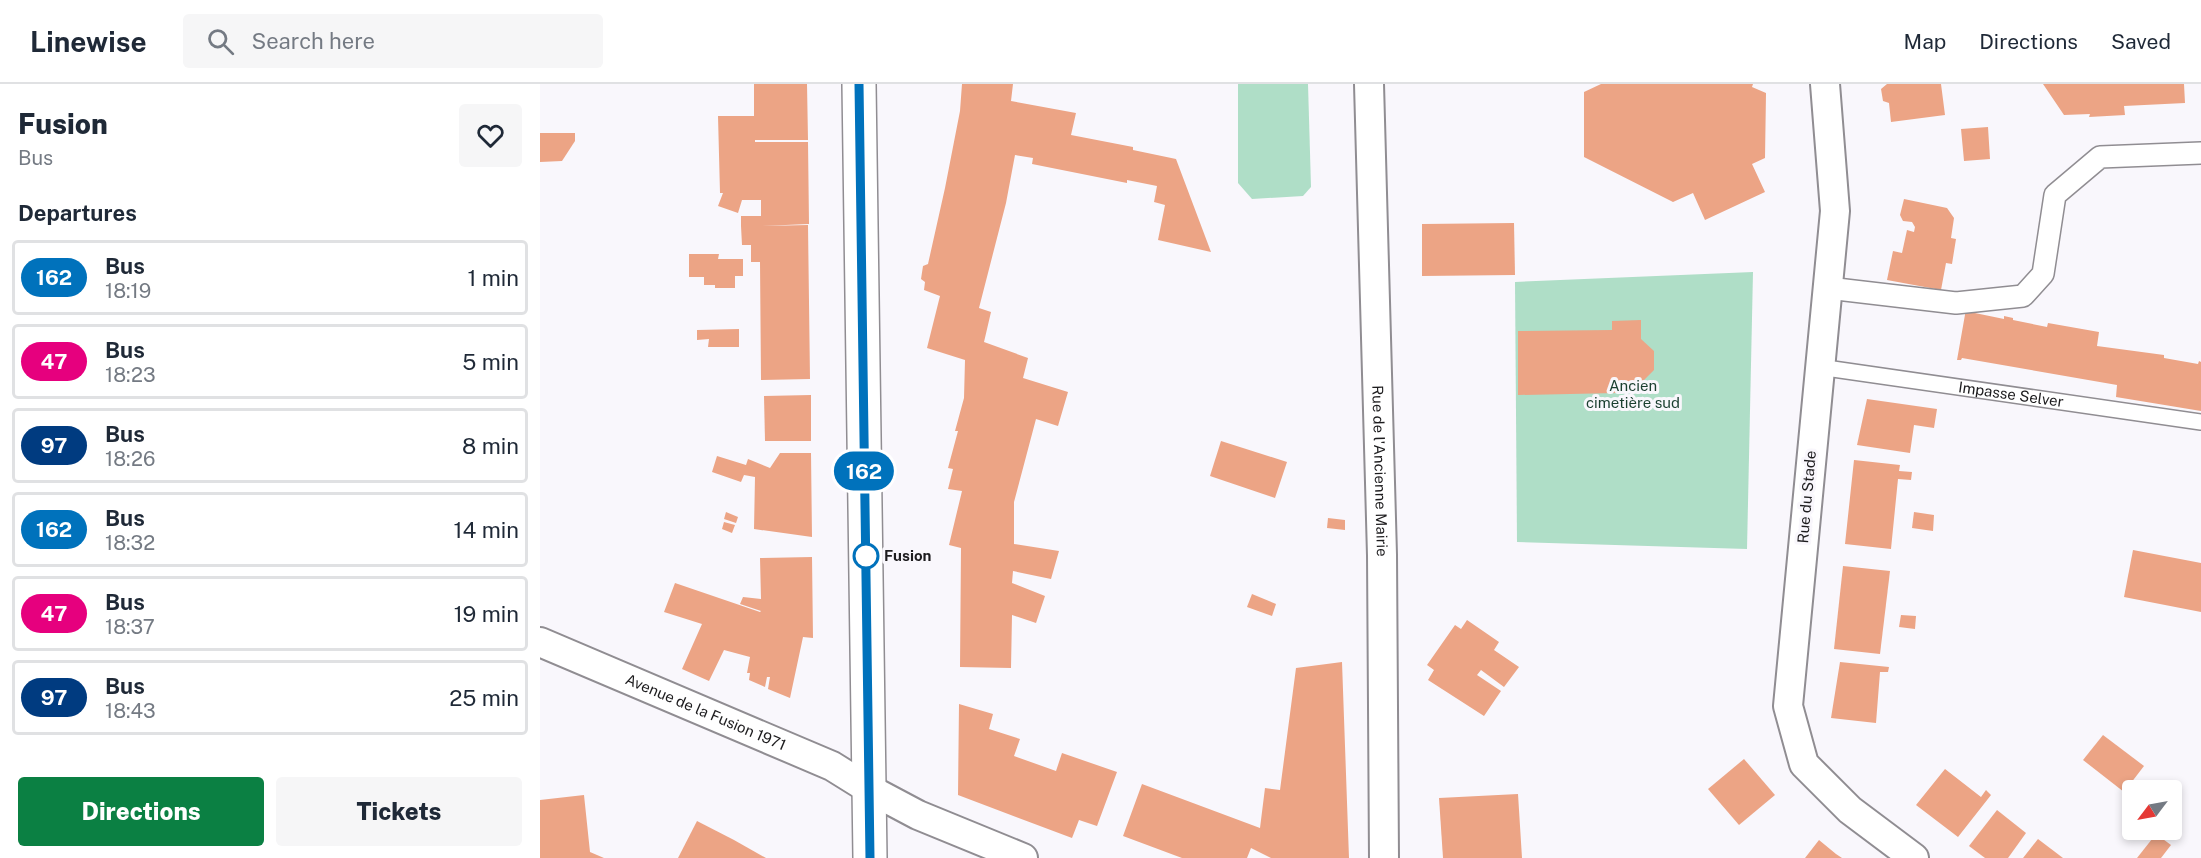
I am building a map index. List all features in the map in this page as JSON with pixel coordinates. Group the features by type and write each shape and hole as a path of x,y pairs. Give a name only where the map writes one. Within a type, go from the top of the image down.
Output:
{"main road":[{"path":"859,84 870,858"}],"street":[{"name":"Rue de l'Ancienne Mairie","path":"1369,84 1382,555 1384,858"},
{"name":"Rue du Stade","path":"1825,84 1835,211 1788,706 1804,764 1850,810 1914,858"},
{"path":"1828,288 1956,303 2023,296 2043,274 2055,195 2100,157 2201,153"},
{"name":"Avenue de la Fusion 1971","path":"540,642 832,766 918,815 1023,858"}],"lane":[{"name":"Impasse Selver","path":"1819,367 2201,422"}],"green space":[{"path":"1238,84 1308,84 1311,187 1303,196 1252,199 1238,183"},
{"name":"Ancien cimetière sud","path":"1753,272 1747,549 1517,542 1515,282"}],"building":[{"path":"754,84 807,84 808,140 755,140 755,142 808,142 809,224 762,226 808,225 810,379 761,380 760,262 751,262 751,245 742,245 741,216 761,216 761,200 742,200 738,213 718,206 723,193 720,193 718,116 754,116"},
{"path":"962,84 1013,84 1011,101 1076,113 1071,135 1133,147 1133,150 1176,159 1211,252 1158,240 1165,205 1154,202 1157,186 1127,180 1127,183 1032,164 1033,158 1015,155 1006,203 979,308 991,312 984,342 1028,358 1023,378 1068,392 1058,426 1036,419 1014,502 1014,544 1059,551 1051,579 1013,571 1012,583 1045,596 1036,623 1012,615 1011,668 960,667 961,548 949,545 962,491 948,489 953,469 948,468 964,398 965,360 927,348 940,296 924,290 925,282 921,279 923,266 928,264 945,188 960,111"},
{"path":"1601,84 1753,84 1752,87 1766,93 1765,158 1752,164 1765,192 1705,220 1693,193 1673,202 1584,157 1584,92"},
{"path":"1887,84 1941,84 1945,115 1891,122 1889,103 1883,101 1881,89"},
{"path":"2043,84 2184,84 2185,103 2124,106 2125,115 2089,117 2090,114 2064,115"},
{"path":"1988,127 1990,159 1964,161 1961,129"},
{"path":"540,133 575,133 575,141 562,161 540,162"},
{"path":"1904,199 1947,208 1954,218 1951,238 1956,239 1952,264 1946,263 1941,290 1887,280 1893,251 1902,253 1907,230 1914,232 1915,227 1912,222 1903,221 1900,215"},
{"path":"1514,223 1515,275 1422,276 1422,224"},
{"path":"689,254 719,254 718,259 743,259 743,276 735,276 735,288 715,288 715,285 704,285 704,277 689,277"},
{"path":"1966,309 1970,309 1970,312 2004,319 2004,316 2047,327 2048,323 2099,332 2097,346 2164,355 2164,358 2198,364 2199,361 2201,362 2201,411 2116,397 2117,385 1962,358 1957,360"},
{"path":"1641,320 1641,339 1654,351 1654,370 1641,383 1616,384 1616,393 1518,395 1518,331 1612,330 1612,321"},
{"path":"739,329 739,347 708,347 709,339 697,340 697,330"},
{"path":"811,395 811,441 765,441 764,396"},
{"path":"1867,399 1937,409 1934,428 1914,425 1910,453 1857,445"},
{"path":"1221,441 1287,462 1275,498 1210,476"},
{"path":"780,453 811,453 812,537 754,529 755,477 744,475 741,482 712,472 717,456 746,465 748,459 770,468"},
{"path":"1854,460 1900,465 1899,471 1912,472 1911,480 1898,479 1891,549 1845,544"},
{"path":"726,512 738,517 736,523 724,519"},
{"path":"1914,512 1934,515 1933,531 1912,528"},
{"path":"1328,518 1345,520 1345,530 1327,528"},
{"path":"724,522 735,525 732,533 722,529"},
{"path":"2133,550 2201,563 2201,612 2124,597"},
{"path":"812,557 813,638 803,637 790,698 768,689 770,677 767,677 765,687 749,680 750,673 747,673 750,657 724,650 709,681 682,669 702,624 664,612 675,583 760,612 740,604 743,597 761,599 760,558"},
{"path":"1843,566 1890,571 1880,654 1834,649"},
{"path":"1252,594 1276,604 1272,616 1247,607"},
{"path":"1901,615 1916,616 1915,629 1899,627"},
{"path":"1467,620 1499,642 1494,650 1519,667 1504,687 1481,670 1477,675 1501,691 1484,716 1428,680 1434,670 1427,665 1455,625 1461,629"},
{"path":"1342,662 1349,858 1271,858 1251,848 1247,858 1182,858 1123,836 1142,784 1260,828 1265,788 1280,790 1296,668"},
{"path":"1840,662 1889,667 1888,672 1880,672 1876,723 1831,718"},
{"path":"959,704 993,714 989,729 1020,739 1014,756 1056,771 1062,753 1117,772 1097,826 1079,820 1072,838 958,795"},
{"path":"2103,735 2144,766 2133,780 2122,780 2122,790 2083,760"},
{"path":"1744,759 1775,795 1739,825 1708,789"},
{"path":"1945,769 1981,797 1986,790 1991,795 1958,837 1916,805"},
{"path":"1518,794 1522,858 1443,858 1439,798"},
{"path":"584,795 590,852 604,858 540,858 540,800"},
{"path":"1997,810 2026,833 2008,858 1985,858 1969,846"},
{"path":"697,821 734,840 766,858 678,858"},
{"path":"2038,839 2063,858 2023,858"},
{"path":"1819,840 1836,854 1842,858 1805,858"},
{"path":"2151,840 2164,840 2171,845 2161,858 2137,858"}],"bus line":[{"name":"162","path":"859,84 870,858"}],"place":[{"name":"Fusion","path":"866,556"}]}
